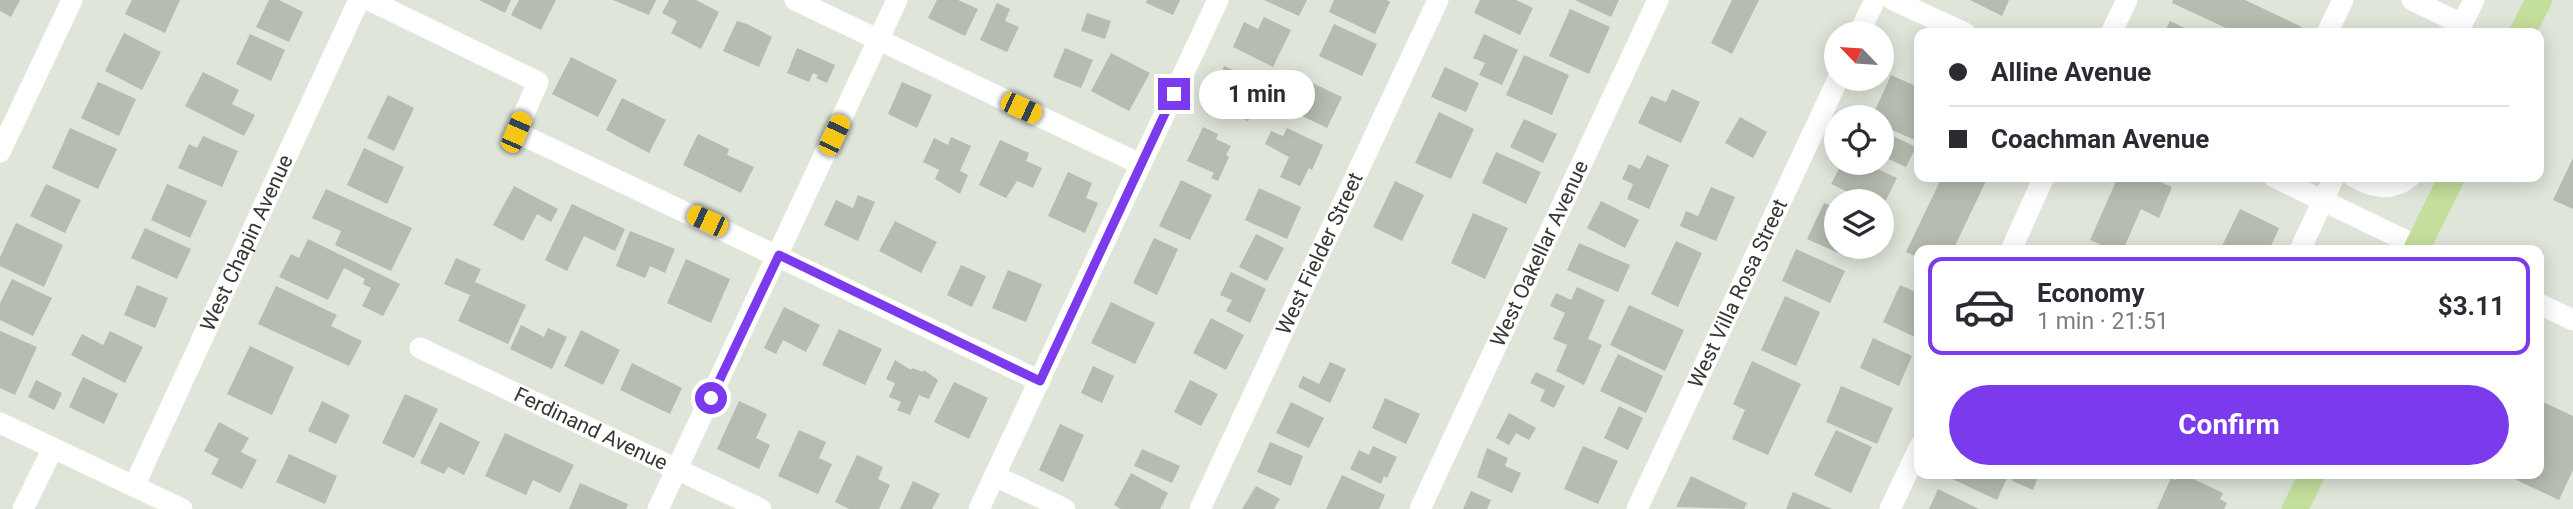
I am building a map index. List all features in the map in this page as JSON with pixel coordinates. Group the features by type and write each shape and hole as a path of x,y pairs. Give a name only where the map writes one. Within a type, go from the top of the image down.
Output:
{"main road":[{"path":"2525,28 2539,0"},
{"path":"2421,245 2450,182"},
{"path":"2295,509 2310,479"}],"street":[{"path":"0,152 72,0"},
{"name":"West Chapin Avenue","path":"134,486 359,0"},
{"path":"369,0 538,82 516,132 1040,381"},
{"path":"795,0 1140,164"},
{"path":"658,509 897,0"},
{"path":"979,509 1218,0"},
{"name":"West Fielder Street","path":"1200,509 1438,0"},
{"name":"West Oakellar Avenue","path":"1420,509 1658,0"},
{"path":"1865,21 1875,0"},
{"path":"1893,0 1954,28"},
{"path":"2113,28 2127,0"},
{"path":"2333,28 2343,0"},
{"path":"2412,0 2458,28"},
{"path":"2460,28 2474,0"},
{"name":"West Villa Rosa Street","path":"1637,509 1832,91"},
{"path":"2013,245 2043,182"},
{"path":"2284,182 2411,245"},
{"path":"2302,245 2332,182"},
{"path":"2365,182 2379,188 2391,188 2401,182"},
{"path":"2544,306 2573,320"},
{"name":"Ferdinand Avenue","path":"419,348 761,509"},
{"path":"0,423 182,509"},
{"path":"23,509 53,448"},
{"path":"1890,509 1914,459"},
{"path":"995,476 1065,509"}],"building":[{"path":"0,0 20,0 11,17 0,11"},
{"path":"132,0 180,0 165,33 125,14"},
{"path":"269,0 279,0 303,12 289,42 256,27"},
{"path":"479,0 511,0 505,13"},
{"path":"519,0 556,0 541,30 511,15"},
{"path":"613,0 656,0 649,15"},
{"path":"669,0 696,0 719,12 701,49 671,33 677,21 662,13"},
{"path":"937,0 958,0 978,9 965,36 928,18"},
{"path":"1147,0 1180,0 1173,15 1146,3"},
{"path":"1264,0 1307,0 1299,16"},
{"path":"1334,0 1390,2 1375,34 1329,12"},
{"path":"1480,0 1516,0 1533,8 1520,35 1474,13"},
{"path":"1575,0 1619,0 1611,17"},
{"path":"1732,0 1759,0 1732,54 1711,43"},
{"path":"1970,0 2009,0 2002,16"},
{"path":"2173,0 2245,0 2302,27 2226,28 2172,3"},
{"path":"997,3 1010,9 1005,21 1019,27 1007,52 980,40"},
{"path":"1570,9 1610,27 1589,74 1549,56"},
{"path":"1087,13 1111,21 1105,39 1081,31"},
{"path":"1264,17 1291,30 1273,67 1233,47 1244,22 1258,29"},
{"path":"737,21 772,37 759,67 723,51"},
{"path":"2170,21 2185,28 2166,28"},
{"path":"1334,24 1377,44 1362,76 1319,56"},
{"path":"124,33 161,52 142,90 105,71"},
{"path":"250,34 285,50 271,81 236,64"},
{"path":"1484,34 1518,50 1502,85 1479,75 1485,63 1473,58"},
{"path":"797,48 835,65 827,83 816,78 818,75 813,73 809,82 787,73"},
{"path":"1065,48 1093,60 1081,88 1053,77"},
{"path":"1111,53 1150,73 1129,111 1091,91"},
{"path":"1524,55 1569,75 1552,115 1506,95"},
{"path":"571,57 617,80 598,117 552,94"},
{"path":"1224,66 1279,90 1267,115 1254,109 1248,121 1208,103"},
{"path":"1445,67 1479,83 1466,112 1431,97"},
{"path":"203,72 239,90 232,104 255,115 244,136 185,106"},
{"path":"1894,76 1914,85 1914,140 1894,131 1894,105 1877,105 1884,91 1894,91"},
{"path":"1308,81 1342,97 1327,128 1294,112"},
{"path":"98,82 136,99 119,136 81,118"},
{"path":"902,82 932,95 917,128 888,114"},
{"path":"1672,89 1700,102 1681,143 1638,123 1651,96 1666,102"},
{"path":"388,95 414,108 394,151 367,138"},
{"path":"622,98 666,120 649,153 606,130"},
{"path":"1439,112 1474,129 1451,179 1415,163"},
{"path":"1740,117 1767,132 1753,158 1725,143"},
{"path":"1524,119 1557,134 1543,163 1510,147"},
{"path":"1203,127 1218,134 1216,139 1231,146 1218,181 1211,178 1214,173 1187,161"},
{"path":"70,128 117,149 98,189 52,168"},
{"path":"1287,128 1323,145 1312,170 1309,168 1300,186 1280,177 1289,157 1265,144 1271,131 1283,136"},
{"path":"698,134 729,149 727,155 754,167 741,193 683,165"},
{"path":"203,136 238,151 222,187 178,168 189,144 197,148"},
{"path":"1894,136 1914,146 1906,167 1894,162"},
{"path":"951,137 971,146 960,171 968,175 960,194 935,179 939,170 923,162 934,138 948,145"},
{"path":"1000,140 1029,153 1026,161 1042,168 1033,188 1017,181 1006,198 979,185"},
{"path":"364,148 404,167 387,204 347,185"},
{"path":"1496,152 1541,172 1526,204 1482,183"},
{"path":"1647,155 1669,165 1649,209 1627,199 1633,184 1622,179 1629,164 1640,169"},
{"path":"2573,158 2573,209 2553,200"},
{"path":"1068,172 1092,183 1086,198 1098,203 1085,233 1048,216"},
{"path":"1836,175 1890,175 1897,178 1892,189 1842,189 1831,184"},
{"path":"1181,180 1212,195 1190,240 1159,226"},
{"path":"1395,181 1424,195 1402,241 1373,227"},
{"path":"1940,182 1986,182 1955,245 1914,245 1914,255 1906,252"},
{"path":"2116,182 2160,182 2172,187 2159,218 2141,209 2125,245 2102,245 2090,240"},
{"path":"46,184 81,200 65,233 30,216"},
{"path":"167,184 207,201 190,238 151,220"},
{"path":"514,186 558,209 551,222 537,214 523,241 493,225"},
{"path":"1711,187 1735,197 1716,241 1680,226 1686,211 1698,216"},
{"path":"1259,188 1301,207 1287,239 1245,220"},
{"path":"326,189 412,228 391,271 335,245 341,231 312,218"},
{"path":"858,195 875,202 858,241 824,225 836,200 853,208"},
{"path":"1601,201 1639,220 1625,248 1587,228"},
{"path":"1824,203 1824,247 1807,239"},
{"path":"572,204 625,229 615,251 584,236 567,271 545,260"},
{"path":"2240,209 2279,228 2271,245 2222,245"},
{"path":"1473,213 1508,228 1485,279 1451,263"},
{"path":"895,221 937,242 921,273 879,251"},
{"path":"16,223 63,245 44,287 0,266 0,257"},
{"path":"145,228 191,249 177,279 131,258"},
{"path":"630,231 675,249 665,273 650,266 645,278 616,266"},
{"path":"1256,234 1284,248 1267,281 1239,267"},
{"path":"1154,238 1178,249 1157,295 1133,283"},
{"path":"308,239 400,284 383,316 362,306 371,288 363,284 365,279 344,268 328,300 279,277 291,254 299,258"},
{"path":"1676,241 1702,253 1678,307 1651,294"},
{"path":"1579,243 1630,265 1618,292 1567,270"},
{"path":"1796,249 1845,271 1830,303 1782,281"},
{"path":"456,258 481,269 475,282 526,305 508,344 458,321 470,295 444,284"},
{"path":"686,259 730,279 711,323 667,303"},
{"path":"961,265 986,276 972,307 947,295"},
{"path":"1008,270 1042,284 1026,322 992,308"},
{"path":"1231,272 1266,289 1250,323 1226,311 1232,300 1220,295"},
{"path":"12,279 52,298 33,336 0,320 0,303"},
{"path":"137,285 168,298 155,328 124,315"},
{"path":"1900,285 1914,291 1914,337 1883,322"},
{"path":"276,286 337,315 331,326 362,341 349,366 258,324"},
{"path":"1577,287 1605,300 1588,339 1602,345 1584,385 1556,371 1567,345 1553,339 1565,313 1550,306 1556,293 1571,300"},
{"path":"1785,296 1820,312 1796,366 1761,350"},
{"path":"1111,302 1155,323 1135,364 1091,343"},
{"path":"1629,305 1684,330 1665,371 1610,345"},
{"path":"784,307 820,325 806,352 783,340 776,354 764,348"},
{"path":"1211,318 1244,335 1226,370 1193,353"},
{"path":"521,325 544,337 548,328 567,337 552,369 510,349"},
{"path":"839,329 882,349 865,385 822,365"},
{"path":"581,330 620,350 603,385 564,366"},
{"path":"0,331 37,347 15,395 0,388"},
{"path":"110,331 143,347 125,383 71,355 82,334 103,345"},
{"path":"1873,338 1912,356 1899,386 1860,368"},
{"path":"250,346 294,367 272,415 227,394"},
{"path":"1618,354 1663,376 1646,413 1600,391"},
{"path":"895,360 911,370 924,370 938,380 929,399 919,395 910,415 897,410 901,402 889,397 895,383 886,379"},
{"path":"1752,361 1801,384 1768,455 1732,439 1745,410 1733,404"},
{"path":"1330,362 1346,369 1330,403 1298,387 1303,376 1319,384"},
{"path":"632,363 682,388 670,414 620,390"},
{"path":"1093,366 1114,376 1102,403 1081,393"},
{"path":"1536,372 1565,386 1554,408 1540,401 1545,390 1530,383"},
{"path":"83,377 118,394 104,424 69,407"},
{"path":"36,380 62,393 54,410 28,397"},
{"path":"1190,380 1218,394 1201,426 1174,412"},
{"path":"954,382 988,398 969,439 934,422"},
{"path":"1841,386 1893,408 1877,444 1826,422"},
{"path":"405,394 438,409 414,458 382,443"},
{"path":"1385,398 1420,414 1406,444 1372,428"},
{"path":"322,401 350,415 336,444 308,431"},
{"path":"739,401 767,414 756,438 770,445 759,469 717,449"},
{"path":"1291,402 1324,418 1309,448 1276,433"},
{"path":"2544,402 2573,416 2573,470 2559,500 2515,479 2544,479"},
{"path":"1619,406 1643,418 1628,450 1604,438"},
{"path":"1509,413 1536,428 1529,440 1516,433 1509,445 1496,438"},
{"path":"219,422 249,438 241,452 257,460 242,489 211,474 219,459 204,451"},
{"path":"440,422 480,442 464,475 448,467 444,474 420,463"},
{"path":"1060,424 1084,435 1063,482 1039,470"},
{"path":"799,430 826,442 819,458 832,464 818,494 778,476"},
{"path":"1836,430 1872,447 1851,493 1814,475"},
{"path":"505,433 574,465 560,493 533,480 526,495 485,476"},
{"path":"1270,442 1303,456 1291,486 1257,472"},
{"path":"1373,446 1397,457 1387,478 1384,476 1381,484 1350,469 1359,450 1369,455"},
{"path":"1583,446 1618,461 1598,504 1564,489"},
{"path":"1487,448 1508,458 1505,466 1521,473 1512,493 1477,477"},
{"path":"1142,449 1180,466 1172,483 1134,466"},
{"path":"289,454 337,476 325,504 276,482"},
{"path":"857,455 883,467 878,479 890,485 879,509 849,509 835,502"},
{"path":"1131,473 1168,493 1160,509 1121,509 1114,505"},
{"path":"1342,475 1385,495 1379,509 1326,509"},
{"path":"1691,476 1747,503 1744,509 1676,507"},
{"path":"1952,479 2007,479 1997,500"},
{"path":"2013,479 2037,479 2033,490"},
{"path":"2171,479 2194,479 2223,493 2220,499 2227,503 2224,509 2157,509"},
{"path":"913,481 940,494 932,509 900,509"},
{"path":"580,483 628,504 626,509 569,509"},
{"path":"1256,486 1280,499 1274,509 1242,509"},
{"path":"1938,489 1979,509 1929,509"},
{"path":"1471,491 1491,500 1487,509 1463,509"},
{"path":"1793,492 1832,509 1786,509"}],"route":[{"path":"711,398 779,255 1040,381 1174,94"}]}
